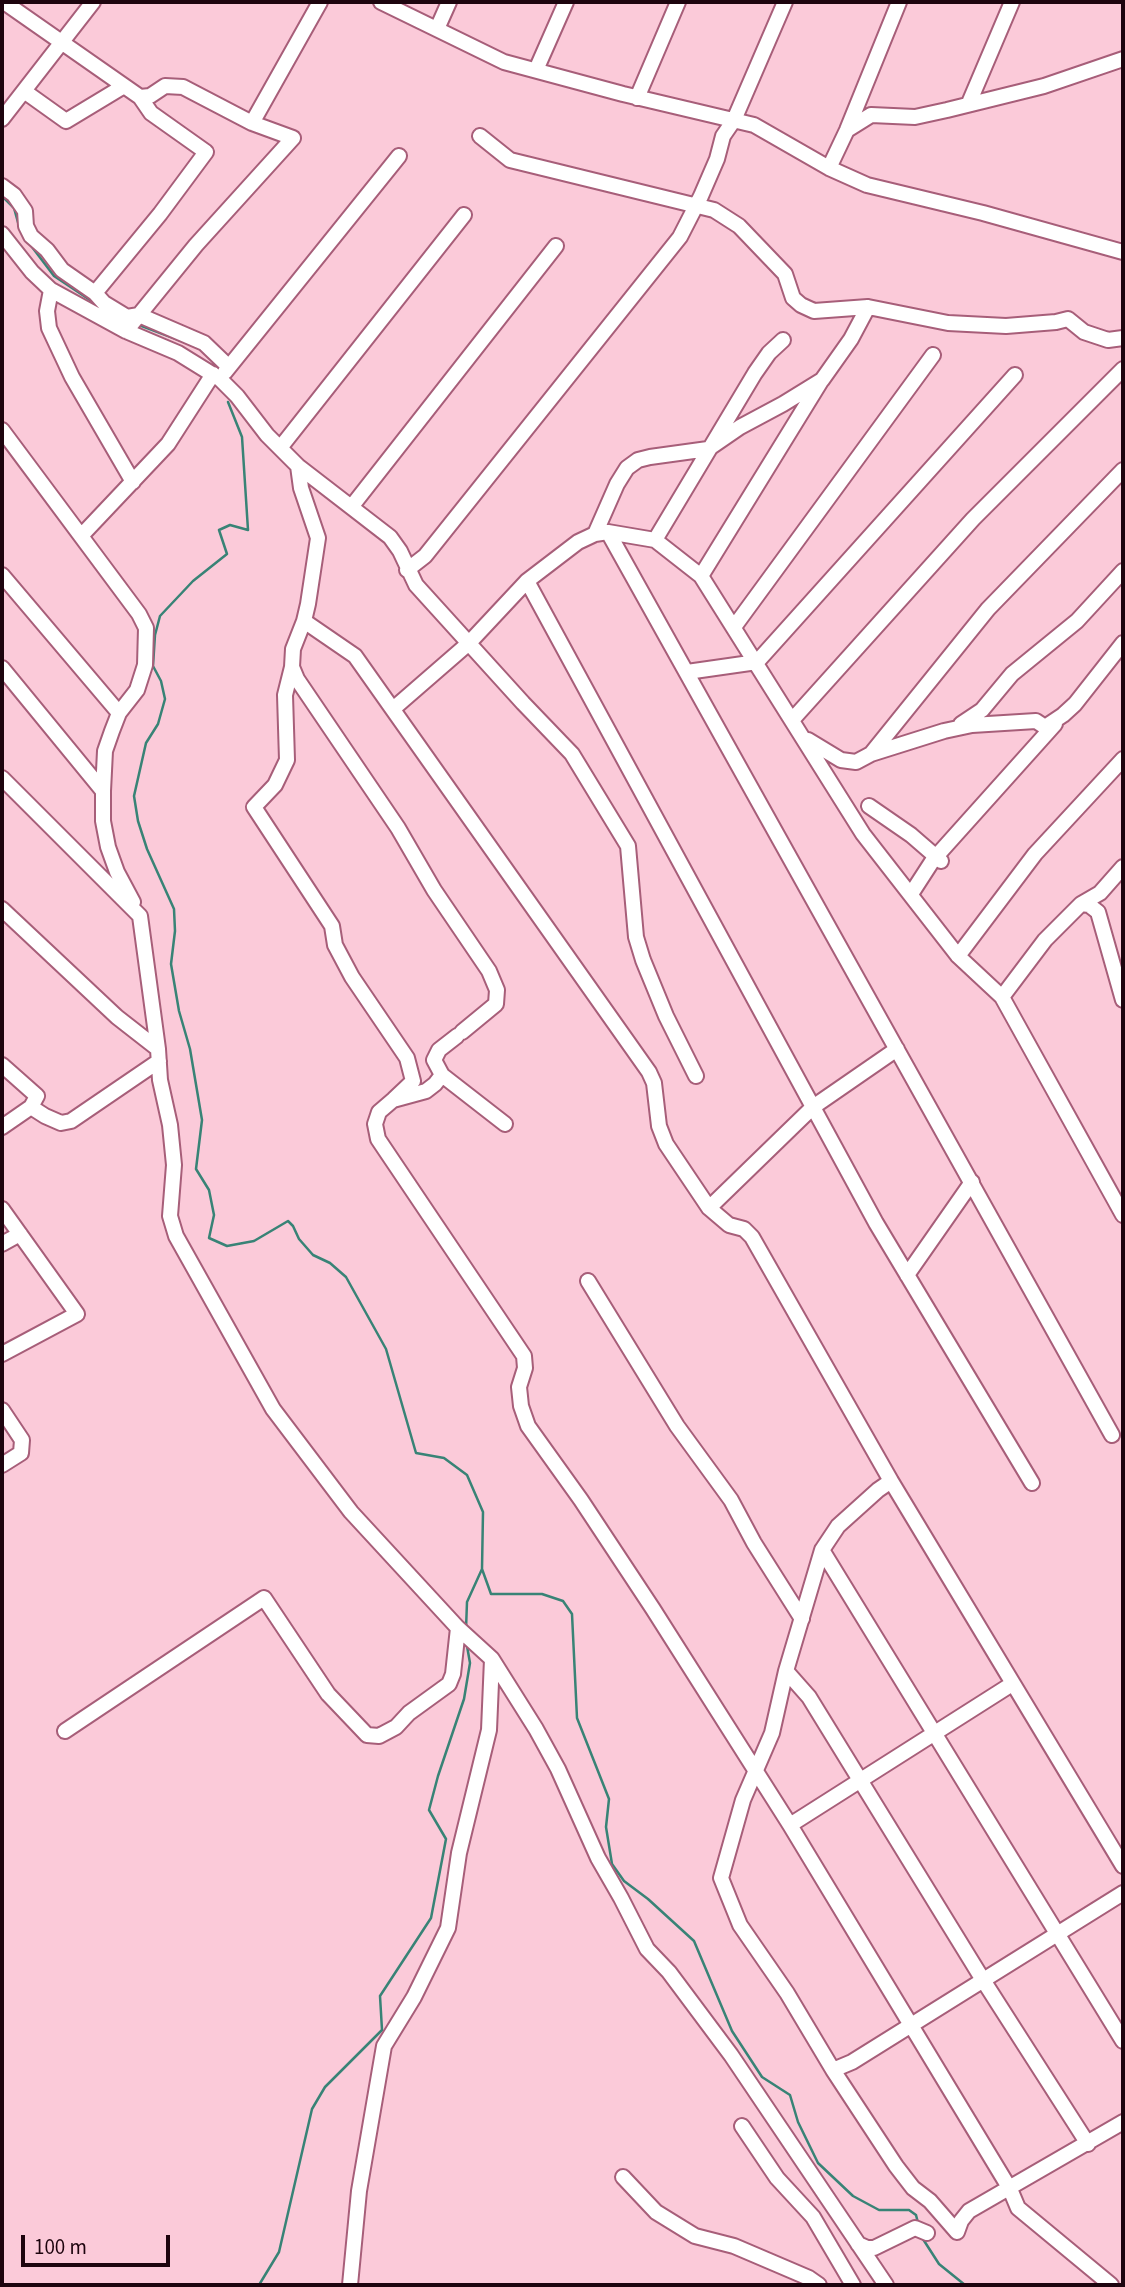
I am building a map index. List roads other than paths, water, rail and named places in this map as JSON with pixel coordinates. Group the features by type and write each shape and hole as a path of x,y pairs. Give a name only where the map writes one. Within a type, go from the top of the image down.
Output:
{"street":[{"path":"4,2 140,97 151,113 206,152 160,214 95,293"},
{"path":"2,118 93,2"},
{"path":"251,123 320,2"},
{"path":"381,2 504,62 754,125 829,168 867,184 983,212 1123,252"},
{"path":"437,29 449,2"},
{"path":"536,70 566,2"},
{"path":"637,97 678,2"},
{"path":"407,570 425,556 680,237 697,205 717,159 723,136 734,120 785,2"},
{"path":"829,168 899,2"},
{"path":"969,103 1012,2"},
{"path":"847,130 872,115 915,117 1044,86 1123,59"},
{"path":"24,91 66,121 124,86"},
{"path":"126,331 195,245 293,138 251,123 183,87 165,86 150,96 140,97"},
{"path":"480,136 510,160 715,210 738,226 785,274 793,298 814,311 868,307 960,324 1006,326 1068,319 1084,331 1108,340 1123,338"},
{"path":"81,537 168,444 217,377 229,367 399,156"},
{"path":"2,186 14,195 25,211 26,226 31,236 47,250 62,270 95,293 104,303 127,317 139,315 204,343 229,367"},
{"path":"280,448 464,215"},
{"path":"2,234 32,272 51,290 126,331 178,353 217,377 298,466 390,537 400,551 416,585 572,754 628,846 636,937 666,1016 696,1076"},
{"path":"352,506 556,246"},
{"path":"51,290 47,311 49,328 72,377 133,482"},
{"path":"701,576 822,380 851,339 868,307"},
{"path":"655,540 755,373 769,353 783,340"},
{"path":"734,627 933,355"},
{"path":"793,719 973,519 1123,369"},
{"path":"687,672 757,662 1016,375"},
{"path":"822,380 740,427 708,449 638,460 627,468 617,484 602,533 687,672 1112,1435"},
{"path":"2,430 139,614 146,628 145,665 137,691 119,713 105,751 103,821 117,872 140,916 160,1080 171,1138 174,1165 170,1216 176,1236 274,1409 351,1512 458,1628 492,1659 553,1759 598,1858 647,1949 668,1972 731,2055 886,2285"},
{"path":"298,466 301,488 318,538 304,621 295,642 285,695 287,760 275,785 254,807 332,926 335,945 352,977 407,1058 413,1081 379,1112 375,1124 378,1139 524,1356 525,1368 519,1387 521,1406 528,1426 639,1587 790,1825 1010,2189 1018,2207 1111,2285"},
{"path":"871,754 988,609 1123,470"},
{"path":"393,709 469,643 527,581 579,542 602,533 655,540 701,576 863,834 958,956 1002,997 1123,1216"},
{"path":"804,737 841,760 856,762 871,754 964,723 982,710 1012,674 1077,621 1123,571"},
{"path":"2,575 119,713"},
{"path":"527,581 907,1275 1032,1483"},
{"path":"304,621 355,656 649,1072 654,1083 659,1126 666,1144 709,1208 729,1225 744,1229 752,1237 891,1481 1123,1866"},
{"path":"911,894 1123,643"},
{"path":"292,667 297,679 391,817 434,890 489,971 497,990 496,1004 439,1049 434,1060 442,1075 505,1124"},
{"path":"2,668 103,791"},
{"path":"944,731 1003,722 1035,721 1045,727 1063,715"},
{"path":"958,956 1035,854 1123,759"},
{"path":"2,778 140,916"},
{"path":"1105,780 1123,779"},
{"path":"869,806 912,835 938,859"},
{"path":"1100,893 1123,867"},
{"path":"1002,997 1045,940 1081,904 1100,893 1123,885"},
{"path":"1081,904 1089,905 1098,912 1123,1000"},
{"path":"2,909 159,1055"},
{"path":"709,1208 813,1107 897,1049"},
{"path":"31,1107 61,1123 71,1121 159,1055"},
{"path":"2,1065 37,1096 31,1107 2,1127"},
{"path":"393,1100 426,1091 442,1075"},
{"path":"907,1275 972,1182"},
{"path":"2,1209 78,1314 2,1354"},
{"path":"2,1244 20,1234"},
{"path":"588,1281 677,1426 731,1500 754,1543 802,1619"},
{"path":"2,1410 22,1440 21,1453 2,1465"},
{"path":"891,1481 838,1526 822,1550 786,1671 772,1733 743,1800 721,1878 740,1924 787,1993 833,2070 913,2188 930,2201 957,2232 961,2221 970,2211 1123,2122"},
{"path":"822,1550 1123,2041"},
{"path":"65,1731 264,1598 328,1694 367,1735 379,1736 396,1727 409,1713 449,1684 453,1674 458,1628"},
{"path":"350,2285 359,2191 384,2046 414,1997 448,1928 459,1853 489,1730 492,1659"},
{"path":"786,1671 809,1697 983,1980 1088,2144"},
{"path":"790,1825 1012,1684"},
{"path":"833,2070 852,2062 1123,1893"},
{"path":"742,2126 777,2178 813,2217 853,2285"},
{"path":"623,2177 656,2213 695,2236 734,2246 809,2278 819,2285"},
{"path":"858,2244 874,2248 915,2228 927,2233"}],"waterway":[{"path":"2,196 14,208 19,226"},
{"path":"29,243 54,276 96,304"},
{"path":"139,325 192,345"},
{"path":"228,402 242,437 248,530 230,525 219,530 227,554 193,581 160,616 155,635 153,666 161,681 165,699 158,724 146,743 134,796 147,849 174,909 175,931 171,964 202,1120 196,1169 209,1190 214,1215 209,1238 227,1246 254,1241 288,1221 313,1255 330,1263 346,1277 386,1349 416,1453 444,1458 467,1475 483,1512 482,1569 491,1594 542,1594 563,1601 572,1614 577,1718 609,1799 606,1827 612,1864 624,1881 694,1941 732,2031 762,2077 790,2095 798,2122 818,2163 853,2196 879,2210 909,2210 916,2215 918,2223"},
{"path":"466,1629 467,1602 482,1569"},
{"path":"259,2285 279,2252 312,2109 325,2087 382,2030 380,1996 431,1918 446,1839 429,1810 464,1699 470,1663 467,1646"},
{"path":"921,2236 939,2264 965,2285"}]}
